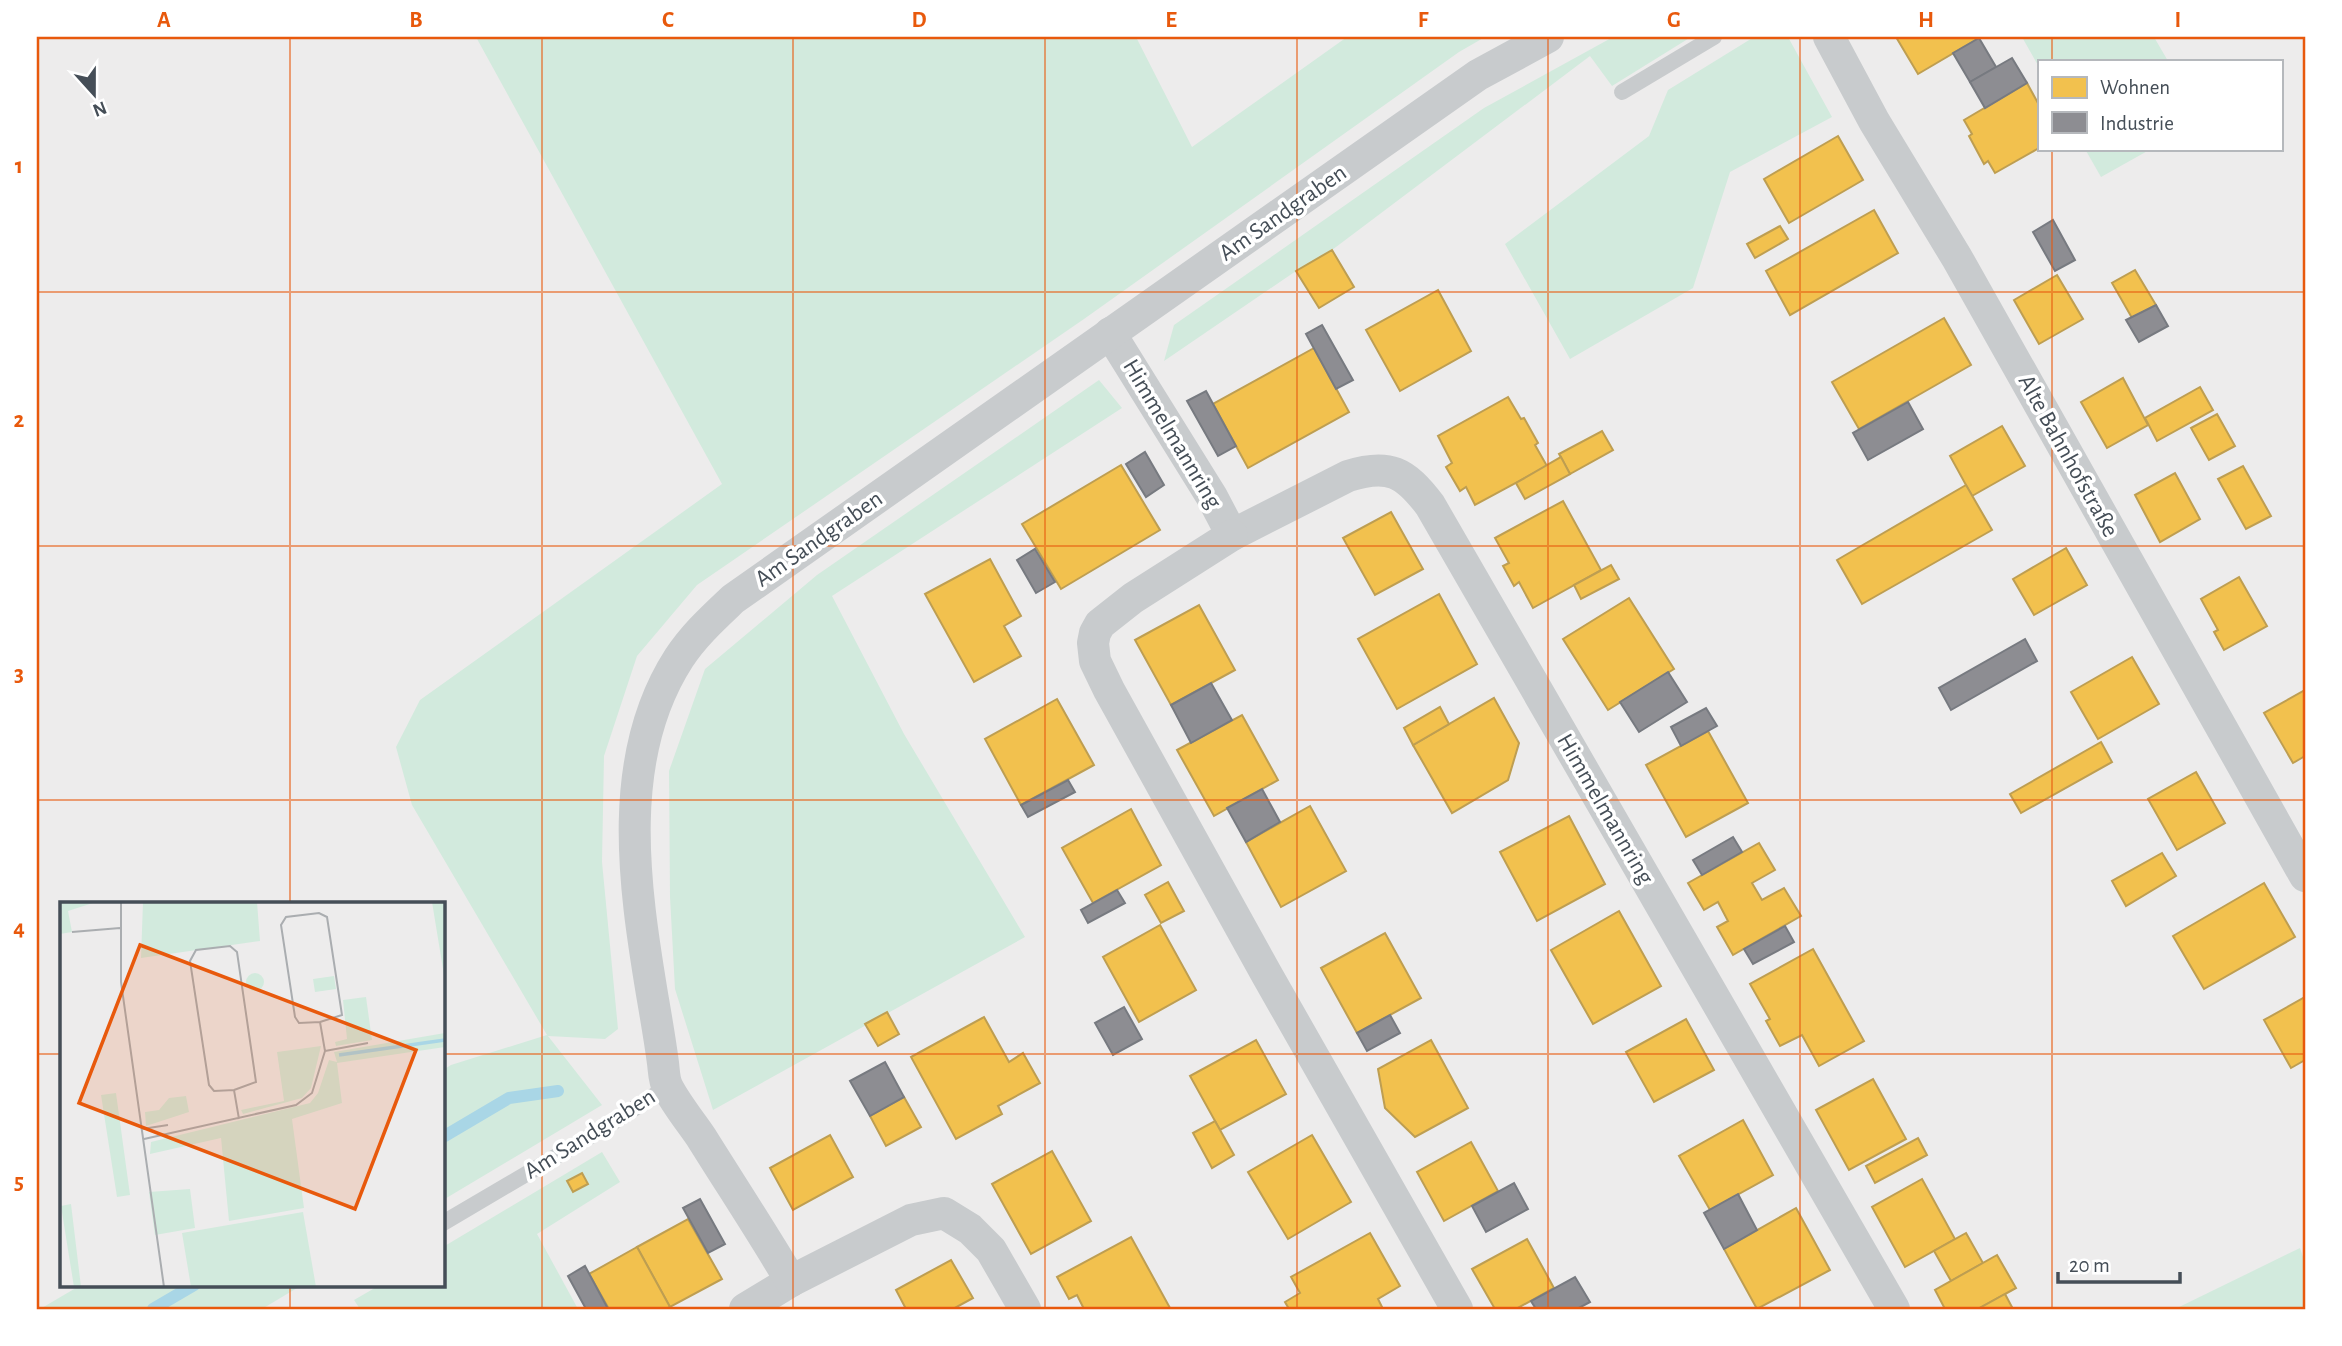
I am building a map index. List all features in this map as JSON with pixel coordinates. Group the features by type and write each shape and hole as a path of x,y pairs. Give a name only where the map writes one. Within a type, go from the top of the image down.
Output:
{"street":[{"name":"Am Sandgraben","path":"667,1087 637,895 636,802 647,732 665,682 680,656 704,627 733,599 1478,75 1548,37"},
{"name":"Alte Bahnhofstraße","path":"1829,37 1874,121 1957,258 2305,876"},
{"name":"Himmelmannring","path":"1110,333 1212,497 1232,536"},
{"name":"Himmelmannring","path":"1457,1309 1109,690 1096,661 1093,643 1095,633 1112,613 1232,536 1348,476 1361,472 1390,470 1402,475 1418,489 1430,505 1894,1309"},
{"path":"667,1087 791,1281"},
{"path":"746,1309 791,1281 911,1220 944,1213 970,1230 991,1250 1025,1309"}],"lane":[{"path":"1622,92 1714,37"},
{"name":"Am Sandgraben","path":"444,1222 606,1127 667,1087"}],"green space":[{"path":"476,37 1136,37 1192,147 1347,37 1485,37 1459,52 1084,319 697,585 637,656 604,756 602,862 618,1029 605,1039 548,1036 602,1105 444,1199 444,1069 547,1035 412,805 396,747 420,700 722,484"},
{"path":"1613,37 1691,37 1612,86 1590,56 1332,250 1296,271 1164,361 1174,325 1484,108"},
{"path":"1754,37 1788,37 1832,117 1730,172 1693,288 1570,359 1505,244 1649,136 1668,90"},
{"path":"2022,37 2154,37 2167,60 2038,60 2038,65"},
{"path":"2086,150 2149,150 2101,177"},
{"path":"1099,380 1122,408 832,596 904,734 1025,937 713,1110 675,989 670,897 669,771 705,669 817,575"},
{"path":"602,1152 620,1182 537,1234 578,1309 360,1309 354,1300 378,1286 444,1286 444,1246"},
{"path":"2300,1248 2305,1263 2305,1309 2175,1309"},
{"path":"79,1286 300,1286 262,1309 40,1309"}],"building: Wohnen":[{"path":"1896,37 1978,37 1979,38 1918,74"},
{"path":"2027,83 2038,103 2038,149 1995,173 1988,161 1984,164 1964,120"},
{"path":"1838,136 1863,180 1789,223 1764,179"},
{"path":"1874,210 1898,253 1790,315 1766,271"},
{"path":"1780,226 1788,239 1755,258 1747,244"},
{"path":"1332,250 1354,287 1319,308 1296,271"},
{"path":"2135,270 2156,305 2132,318 2112,283"},
{"path":"2057,275 2083,319 2039,344 2014,300"},
{"path":"1438,290 1471,351 1400,391 1366,330"},
{"path":"1944,318 1971,365 1859,429 1832,382"},
{"path":"1314,348 1349,412 1248,468 1213,404"},
{"path":"2123,378 2148,425 2107,448 2081,402"},
{"path":"2200,387 2213,410 2157,441 2145,418"},
{"path":"1508,397 1521,419 1524,418 1547,466 1475,505 1466,487 1460,491 1446,467 1452,463 1438,436"},
{"path":"2217,414 2235,446 2209,460 2191,428"},
{"path":"2002,426 2025,466 1972,496 1950,456"},
{"path":"1602,431 1613,450 1570,474 1559,454"},
{"path":"1561,457 1570,474 1525,499 1516,483"},
{"path":"1121,465 1160,530 1061,589 1022,524"},
{"path":"2243,466 2271,516 2246,529 2218,479"},
{"path":"2175,473 2200,519 2160,542 2135,495"},
{"path":"1966,485 1992,530 1862,604 1837,560"},
{"path":"1563,501 1601,570 1533,608 1519,582 1514,586 1503,566 1509,563 1495,538"},
{"path":"1391,512 1423,569 1375,595 1343,538"},
{"path":"2066,548 2087,585 2034,615 2013,579"},
{"path":"990,559 1021,616 1004,626 1021,656 974,682 925,594"},
{"path":"1611,565 1619,579 1581,599 1574,585"},
{"path":"2239,577 2267,626 2224,650 2214,632 2218,630 2201,599"},
{"path":"1439,594 1477,664 1397,709 1358,639"},
{"path":"1629,598 1674,669 1608,710 1563,639"},
{"path":"1199,605 1235,670 1171,705 1135,640"},
{"path":"2132,657 2159,704 2098,739 2071,692"},
{"path":"2305,690 2305,756 2293,763 2264,713"},
{"path":"1494,698 1519,743 1508,780 1452,813 1413,745"},
{"path":"1057,699 1094,765 1021,805 985,739"},
{"path":"1440,707 1449,724 1413,745 1404,728"},
{"path":"1242,715 1278,780 1214,816 1177,750"},
{"path":"1708,731 1748,803 1686,837 1646,765"},
{"path":"2101,742 2112,762 2021,813 2010,794"},
{"path":"2196,772 2225,823 2177,850 2148,799"},
{"path":"1310,806 1346,871 1281,907 1246,842"},
{"path":"1131,809 1161,865 1093,903 1062,848"},
{"path":"1569,816 1605,884 1537,921 1500,852"},
{"path":"1759,843 1775,870 1752,883 1762,900 1784,888 1801,916 1733,955 1717,927 1728,921 1718,902 1704,910 1688,883"},
{"path":"2162,853 2176,876 2126,906 2112,881"},
{"path":"1168,882 1184,911 1161,923 1145,895"},
{"path":"2264,883 2295,937 2204,989 2173,936"},
{"path":"1619,911 1661,986 1593,1024 1551,950"},
{"path":"1160,925 1196,990 1139,1022 1103,957"},
{"path":"1385,933 1421,998 1357,1033 1321,968"},
{"path":"1813,949 1864,1041 1819,1066 1802,1035 1780,1046 1766,1021 1770,1019 1750,984"},
{"path":"2305,997 2305,1060 2291,1068 2264,1020"},
{"path":"887,1012 899,1034 878,1046 865,1024"},
{"path":"984,1017 1009,1062 1023,1053 1040,1083 998,1106 1002,1114 956,1139 911,1057"},
{"path":"1686,1019 1714,1070 1654,1102 1626,1052"},
{"path":"1256,1040 1286,1094 1220,1130 1190,1076"},
{"path":"1431,1040 1468,1108 1415,1137 1385,1108 1378,1069"},
{"path":"1873,1079 1906,1139 1849,1170 1816,1110"},
{"path":"904,1097 921,1127 886,1146 870,1116"},
{"path":"1743,1120 1773,1175 1710,1210 1679,1156"},
{"path":"1215,1121 1234,1155 1212,1168 1193,1133"},
{"path":"830,1135 853,1177 793,1210 770,1168"},
{"path":"1312,1135 1351,1202 1288,1239 1248,1172"},
{"path":"1918,1138 1927,1155 1875,1183 1866,1166"},
{"path":"1471,1142 1498,1191 1444,1221 1417,1172"},
{"path":"1052,1151 1091,1221 1031,1254 992,1184"},
{"path":"582,1173 588,1184 573,1192 567,1181"},
{"path":"1922,1179 1955,1239 1905,1267 1872,1207"},
{"path":"1796,1208 1830,1270 1757,1309 1724,1249"},
{"path":"688,1219 722,1279 670,1307 637,1247"},
{"path":"1370,1233 1400,1286 1378,1299 1383,1309 1289,1309 1285,1302 1300,1293 1291,1277"},
{"path":"1966,1233 1983,1263 1951,1281 1934,1251"},
{"path":"1131,1237 1170,1308 1084,1309 1077,1295 1069,1299 1057,1277"},
{"path":"1527,1239 1554,1288 1516,1309 1495,1309 1472,1269"},
{"path":"637,1247 670,1307 609,1309 589,1274"},
{"path":"1997,1255 2016,1288 1978,1309 1945,1309 1935,1290"},
{"path":"951,1260 973,1298 953,1309 906,1309 896,1290"},
{"path":"2005,1294 2013,1309 1978,1309"}],"building: Industrie":[{"path":"1979,38 1996,67 1970,82 1953,53"},
{"path":"2012,58 2027,83 1985,108 1970,82"},
{"path":"2053,220 2075,260 2055,271 2033,232"},
{"path":"2156,305 2168,326 2139,342 2126,320"},
{"path":"1322,325 1353,380 1336,389 1306,334"},
{"path":"1206,391 1236,446 1218,456 1187,401"},
{"path":"1908,402 1923,429 1868,460 1853,433"},
{"path":"1145,452 1164,485 1146,497 1126,464"},
{"path":"1035,549 1055,582 1036,593 1017,560"},
{"path":"2025,639 2037,661 1951,710 1939,688"},
{"path":"1668,672 1687,702 1639,732 1620,702"},
{"path":"1211,683 1232,720 1191,743 1171,705"},
{"path":"1706,708 1717,726 1681,746 1671,727"},
{"path":"1068,780 1075,792 1028,817 1021,805"},
{"path":"1262,789 1280,822 1246,842 1227,808"},
{"path":"1733,837 1742,852 1702,875 1693,860"},
{"path":"1117,890 1125,903 1088,923 1081,910"},
{"path":"1785,926 1794,942 1753,964 1744,949"},
{"path":"1124,1007 1142,1039 1113,1055 1095,1023"},
{"path":"1390,1015 1400,1033 1367,1051 1357,1033"},
{"path":"885,1062 904,1097 870,1116 850,1081"},
{"path":"1514,1183 1528,1209 1486,1232 1472,1206"},
{"path":"1738,1194 1757,1230 1724,1249 1704,1213"},
{"path":"700,1199 725,1244 708,1253 683,1208"},
{"path":"585,1266 607,1307 604,1309 586,1309 568,1276"},
{"path":"1575,1277 1590,1302 1577,1309 1536,1309 1531,1301"}],"waterway":[{"path":"444,1136 509,1098 558,1091"},
{"path":"153,1309 192,1286"}]}
